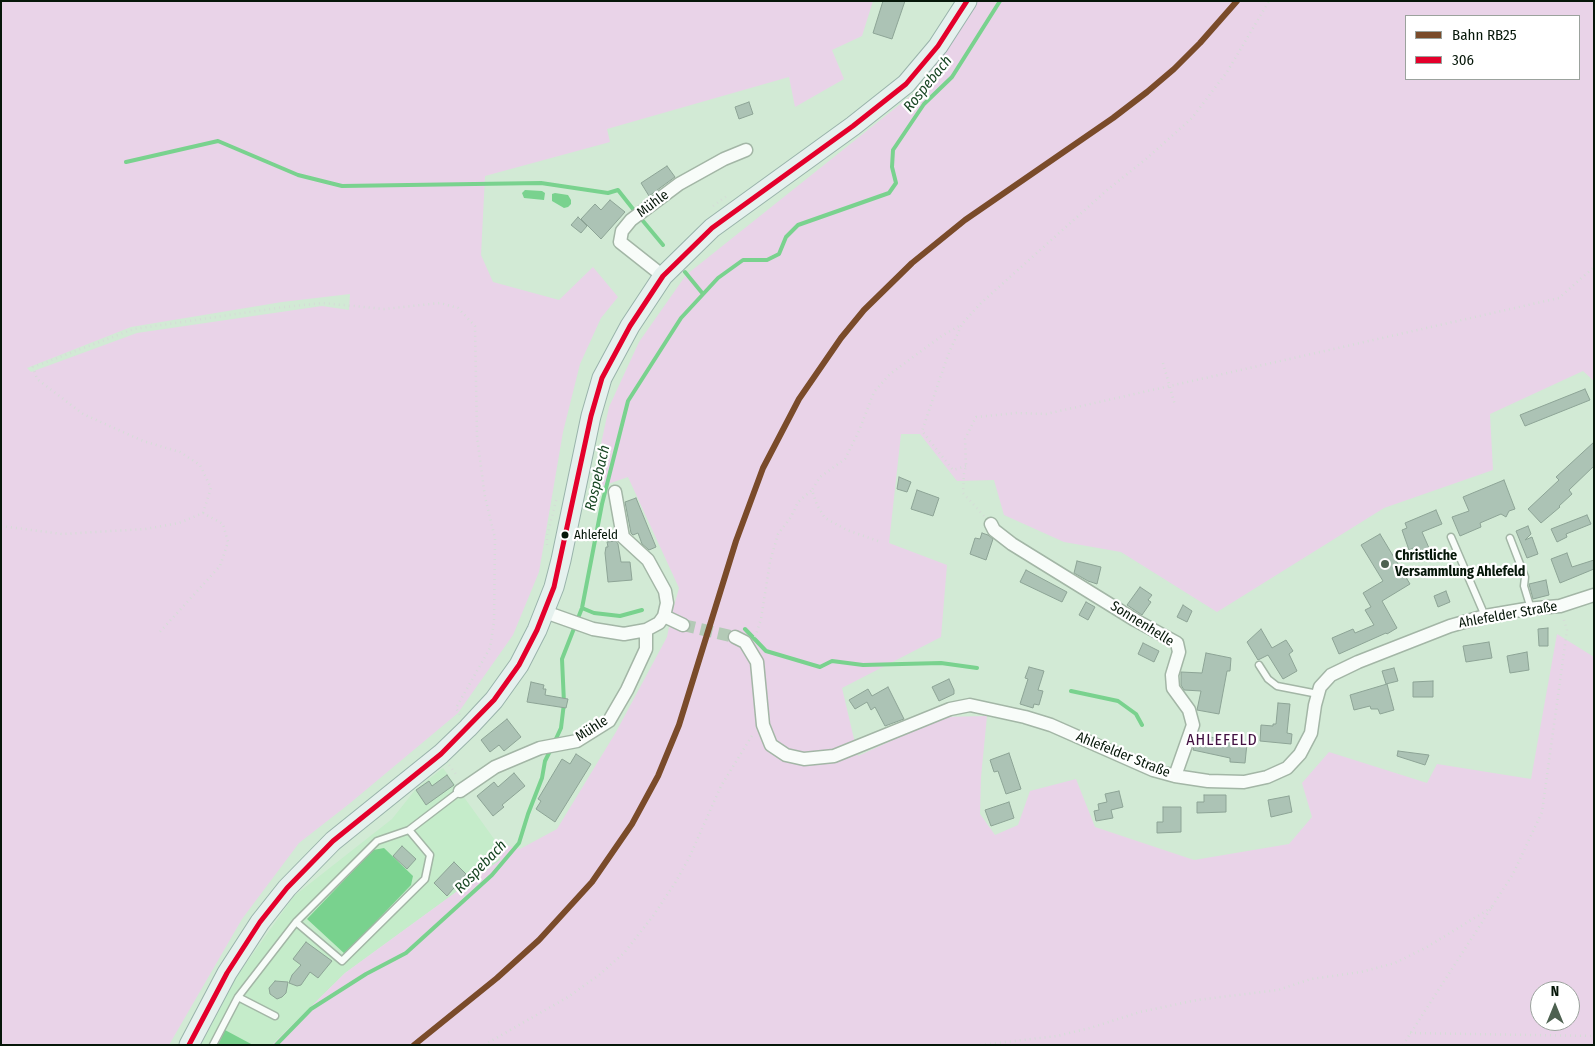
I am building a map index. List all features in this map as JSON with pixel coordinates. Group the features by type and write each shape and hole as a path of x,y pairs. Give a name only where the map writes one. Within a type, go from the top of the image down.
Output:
{"main road":[{"path":"189,1045 227,973 260,922 287,888 333,841 441,754 494,700 519,666 545,612 561,560 591,416 602,378 630,326 663,276 712,228 853,126 906,84 938,46 967,1"}],"street":[{"name":"Mühle","path":"663,276 620,242 622,231 631,220 679,184 746,150"},
{"path":"545,612 593,629 624,634 646,630 659,623 664,616 667,603 665,591 648,560 623,537 615,492"},
{"name":"Sonnenhelle","path":"991,524 994,530 1012,544 1135,620 1177,642 1179,652 1172,675 1173,688 1189,710 1193,725 1175,776"},
{"name":"Ahlefelder Straße","path":"751,650 757,662 763,725 771,745 786,755 804,759 834,756 950,709 970,705 1025,717 1051,725 1153,770 1175,776 1208,781 1244,782 1267,777 1287,768 1300,754 1311,733 1320,687 1331,675 1358,662 1450,626 1485,616 1531,608 1560,606 1594,595"},
{"path":"664,616 683,625"},
{"name":"Mühle","path":"463,789 495,767 540,748 559,746 577,741 609,721 627,690 646,649 646,630"},
{"path":"736,637 745,642 751,650"}],"lane":[{"path":"1451,537 1485,616"},
{"path":"1510,538 1525,577 1524,586 1531,608"},
{"path":"1259,665 1268,679 1278,686 1318,694"},
{"path":"213,1045 238,996 296,922 377,841 409,830 463,789"},
{"path":"296,922 342,962 425,879 430,855 409,830"},
{"path":"238,996 275,1016"}],"path":[{"path":"751,650 761,619 770,562 778,534 791,517 798,502 812,490 820,477 846,459 874,392 890,374 943,335 962,324 981,303 1106,191 1192,118 1227,72 1269,1"},
{"path":"711,208 734,191"},
{"path":"991,524 962,493 966,466 965,438 976,417 1016,413 1046,414 1559,298 1594,267"},
{"path":"1,526 62,534 136,530 179,523 203,513 211,488 200,465 180,452 143,441 83,414 37,379 33,367 134,329 284,307 323,303 384,309 440,303 458,308 475,326 477,437 486,497 495,538 494,622 490,648 456,708 461,718"},
{"path":"962,324 948,355 922,431 953,470 966,466"},
{"path":"1163,363 1175,405"},
{"path":"812,490 817,505 825,518 846,530 878,541"},
{"path":"547,545 547,536 559,493"},
{"path":"158,634 220,566 228,542 223,524 203,513"},
{"path":"1403,1045 1494,906 1513,874 1542,812 1566,630 1560,606"},
{"path":"484,1045 568,997 624,954 675,883 689,858 721,786 750,737 763,725"},
{"path":"447,762 463,789"},
{"path":"980,1045 1057,1036 1140,1012 1197,1000 1278,990 1311,979 1378,968 1395,963 1428,947 1494,906"},
{"path":"1410,1033 1594,1036"}],"shaded area":[{"path":"1,1 873,1 862,36 832,50 844,79 795,107 789,77 607,129 610,142 485,176 481,255 493,282 559,300 593,267 618,297 601,318 580,364 563,432 539,572 513,635 458,713 299,843 242,919 169,1045 1,1045","holes":["350,294 349,310 322,306 137,333 31,372 27,368 131,327 282,302"]},
{"path":"976,1 1594,1 1594,381 1583,371 1490,414 1493,470 1384,508 1217,612 1121,552 1064,542 1004,515 994,480 957,481 920,434 901,434 889,543 947,565 941,637 842,688 858,756 943,717 987,716 981,777 980,814 995,835 1018,825 1030,791 1076,779 1095,827 1194,860 1289,844 1312,817 1302,783 1329,752 1427,783 1437,764 1531,779 1557,634 1594,657 1594,1045 272,1045 345,973 500,860 497,843 520,849 557,829 616,732 667,637 679,588 628,477 591,490 609,407 639,342 686,275 918,90 966,21"},
{"path":"525,190 542,191 545,193 544,200 524,198 522,193"},
{"path":"552,194 568,195 571,204 564,208 552,201"},
{"path":"443,768 497,843 500,860 345,973 272,1045 201,1045 237,976 294,896 392,819 415,790"},
{"path":"384,848 413,876 411,885 345,954 307,919 373,850"},
{"path":"225,1030 253,1045 218,1045"}],"building":[{"path":"883,1 905,1 892,39 873,33"},
{"path":"749,102 753,114 739,119 735,107"},
{"path":"667,166 675,177 649,196 641,183"},
{"path":"610,200 625,212 601,239 581,219 595,204 601,210"},
{"path":"578,217 587,226 581,233 571,225"},
{"path":"1585,389 1590,400 1525,426 1520,415"},
{"path":"1594,442 1594,466 1569,490 1572,494 1560,507 1541,523 1528,509 1559,480 1556,477"},
{"path":"899,477 911,482 907,492 897,489"},
{"path":"1504,480 1515,509 1509,511 1506,517 1501,514 1480,523 1481,527 1460,536 1452,517 1469,511 1463,497"},
{"path":"917,490 939,498 933,516 911,509"},
{"path":"636,498 656,547 649,550 642,544 638,533 633,535 631,533 625,502"},
{"path":"1436,510 1442,524 1422,532 1429,548 1417,553 1415,547 1409,550 1402,530 1407,528 1405,523"},
{"path":"1587,515 1591,524 1566,534 1567,537 1557,542 1551,529"},
{"path":"1528,526 1531,534 1525,540 1532,537 1538,554 1527,558 1516,531"},
{"path":"982,533 993,539 986,560 970,554 975,538 980,539"},
{"path":"1380,534 1410,584 1382,601 1397,628 1339,654 1332,638 1353,629 1355,633 1374,625 1365,610 1371,607 1363,593 1383,581 1361,545"},
{"path":"616,541 621,562 630,562 632,580 608,582 606,547 608,547 607,542"},
{"path":"1567,553 1572,567 1594,560 1594,569 1560,583 1551,559"},
{"path":"1077,561 1101,567 1097,584 1074,573"},
{"path":"1026,570 1067,592 1062,602 1020,582"},
{"path":"1546,580 1549,595 1533,599 1529,584"},
{"path":"1140,587 1152,595 1148,600 1151,602 1142,615 1127,605"},
{"path":"1446,591 1450,602 1438,607 1434,596"},
{"path":"1086,602 1095,607 1088,620 1079,615"},
{"path":"1183,605 1192,611 1187,622 1177,617"},
{"path":"1548,628 1548,646 1539,646 1538,629"},
{"path":"1261,629 1272,648 1286,640 1293,651 1289,654 1297,671 1283,679 1268,655 1258,660 1247,642"},
{"path":"1489,642 1492,658 1466,662 1463,646"},
{"path":"1143,643 1159,651 1154,662 1138,654"},
{"path":"1527,652 1529,670 1510,673 1507,656"},
{"path":"1206,653 1231,658 1230,671 1227,671 1219,714 1197,710 1201,691 1184,690 1181,685 1181,672 1202,673"},
{"path":"1029,667 1044,671 1038,690 1043,691 1039,705 1034,704 1033,708 1020,704 1028,679 1025,678"},
{"path":"1394,668 1398,681 1386,684 1382,671"},
{"path":"949,679 954,694 939,701 932,687"},
{"path":"1433,681 1433,697 1413,697 1413,682"},
{"path":"531,682 544,685 543,689 546,689 545,695 568,699 566,708 527,702"},
{"path":"1387,684 1394,710 1380,714 1378,709 1371,709 1370,706 1354,710 1350,695"},
{"path":"888,687 904,719 885,726 875,707 871,710 867,702 855,709 849,700 868,689 872,696"},
{"path":"1278,703 1290,704 1287,733 1292,734 1291,744 1260,741 1261,725 1273,726 1273,724 1276,724"},
{"path":"507,719 521,737 504,751 499,745 490,752 481,740"},
{"path":"1198,734 1219,739 1219,742 1247,743 1245,763 1230,762 1230,758 1193,750"},
{"path":"1398,751 1429,755 1425,765 1397,756"},
{"path":"1009,753 1021,789 1006,794 998,771 994,772 990,760"},
{"path":"576,754 591,764 555,822 536,809 541,801 538,799 562,759 570,764"},
{"path":"514,773 525,786 502,805 504,807 493,816 477,796 494,782 498,787"},
{"path":"447,775 454,785 426,805 416,790 429,781 432,786"},
{"path":"1119,791 1123,807 1111,810 1113,818 1096,821 1094,811 1099,810 1098,804 1107,802 1105,794"},
{"path":"1204,795 1226,795 1226,812 1197,813 1197,802 1204,802"},
{"path":"1289,796 1292,812 1271,817 1268,800"},
{"path":"1009,802 1014,818 991,826 985,810"},
{"path":"1163,807 1181,807 1181,832 1157,833 1157,822 1163,822"},
{"path":"402,846 416,859 407,869 393,856"},
{"path":"454,862 466,874 447,896 434,883"},
{"path":"306,942 332,961 318,978 310,972 301,985 297,986 289,983 292,975 301,965 293,959"},
{"path":"275,981 288,982 286,993 277,999 270,994 269,988"}],"waterway":[{"name":"Rospebach","path":"554,743 561,728 564,703 562,659 582,608 602,504 628,401 681,318 718,278 743,260 767,260 779,254 786,237 798,225 889,193 896,183 892,167 893,150 924,104 952,77 1000,1"},
{"path":"126,162 218,141 298,175 342,186 541,183 608,193 618,190 633,209"},
{"path":"643,221 663,245"},
{"path":"685,272 703,294"},
{"path":"582,608 594,613 620,616 642,610"},
{"path":"745,629 766,651 820,667 832,661 863,665 941,663 977,668"},
{"path":"1071,691 1118,701 1136,714 1142,725"},
{"name":"Rospebach","path":"276,1045 311,1009 366,974 406,953 492,875 519,843 542,778 545,761 551,749"}],"tunnel":[{"path":"683,625 735,637"}],"rail line":[{"name":"RB25","path":"414,1045 497,978 539,940 592,882 632,824 658,776 679,725 736,541 763,468 799,399 841,338 864,310 912,263 965,220 1113,118 1147,92 1200,43 1237,1"}],"transit line":[{"name":"306","path":"189,1045 227,973 260,922 287,888 333,841 441,754 494,700 519,665 537,630 554,587 591,416 602,378 630,326 663,276 712,228 853,126 906,84 938,46 967,1"}],"place":[{"name":"Ahlefeld","path":"565,535"},
{"name":"Christliche Versammlung Ahlefeld","path":"1385,564"}],"district":[{"name":"AHLEFELD","path":"1222,741"}]}
